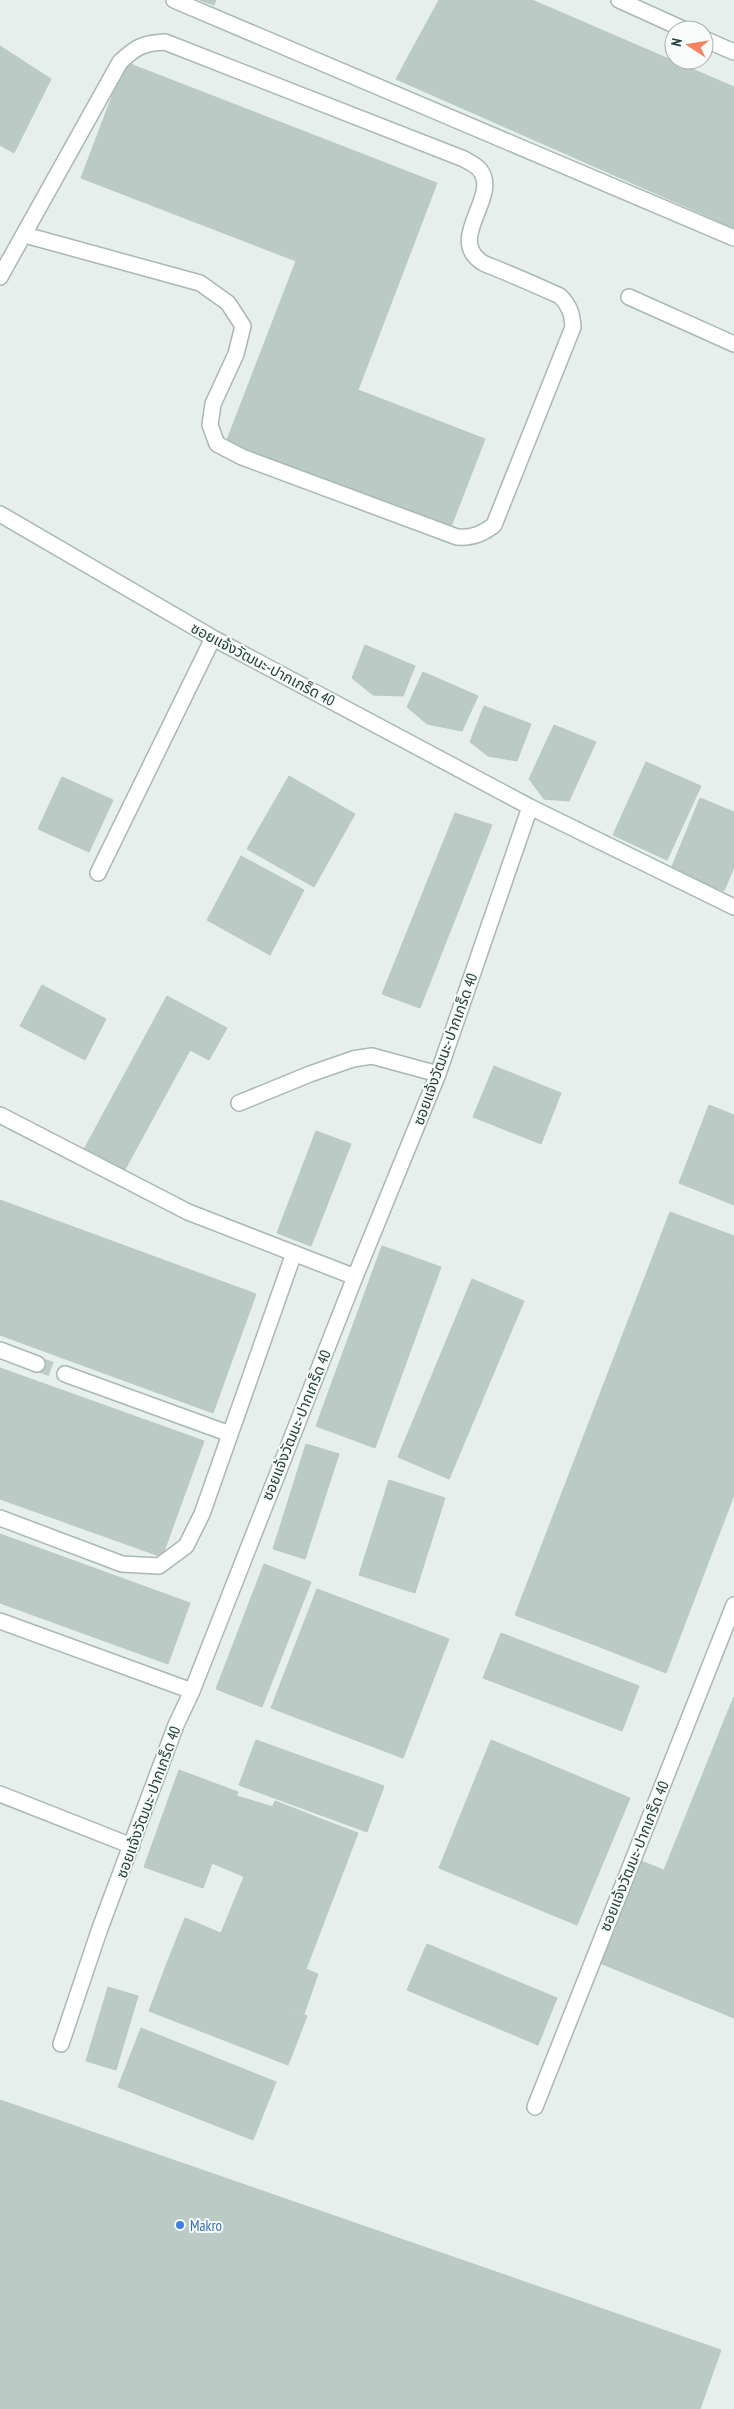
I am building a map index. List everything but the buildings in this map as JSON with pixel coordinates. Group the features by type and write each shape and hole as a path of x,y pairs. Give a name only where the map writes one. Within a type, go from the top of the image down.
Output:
{"street":[{"path":"174,0 734,238"},
{"path":"619,0 664,20"},
{"path":"0,277 120,62 132,50 147,43 165,42 464,158 480,170 485,188 472,225 470,247 479,260 560,296 567,303 572,314 573,327 494,525 470,537 457,536 242,457 217,444 210,425 213,404 236,354 243,326 228,303 200,283 25,234"},
{"path":"714,43 734,52"},
{"path":"629,297 734,344"},
{"name":"ซอยแจ้งวัฒนะ-ปากเกร็ด 40","path":"0,514 213,638 530,806 734,908"},
{"path":"98,873 213,638"},
{"name":"ซอยแจ้งวัฒนะ-ปากเกร็ด 40","path":"61,2044 99,1931 176,1725 192,1691 355,1277 438,1074 530,806"},
{"path":"239,1102 353,1059 372,1056 438,1074"},
{"path":"0,1114 188,1212 355,1277"},
{"path":"0,1518 122,1564 158,1566 186,1546 202,1514 294,1253"},
{"path":"0,1350 37,1364"},
{"path":"65,1374 230,1434"},
{"name":"ซอยแจ้งวัฒนะ-ปากเกร็ด 40","path":"534,2106 734,1605"},
{"path":"0,1620 192,1691"},
{"path":"0,1794 132,1846"}],"tunnel":[{"path":"37,1364 65,1374"}],"place":[{"name":"Makro","path":"180,2225"}]}
